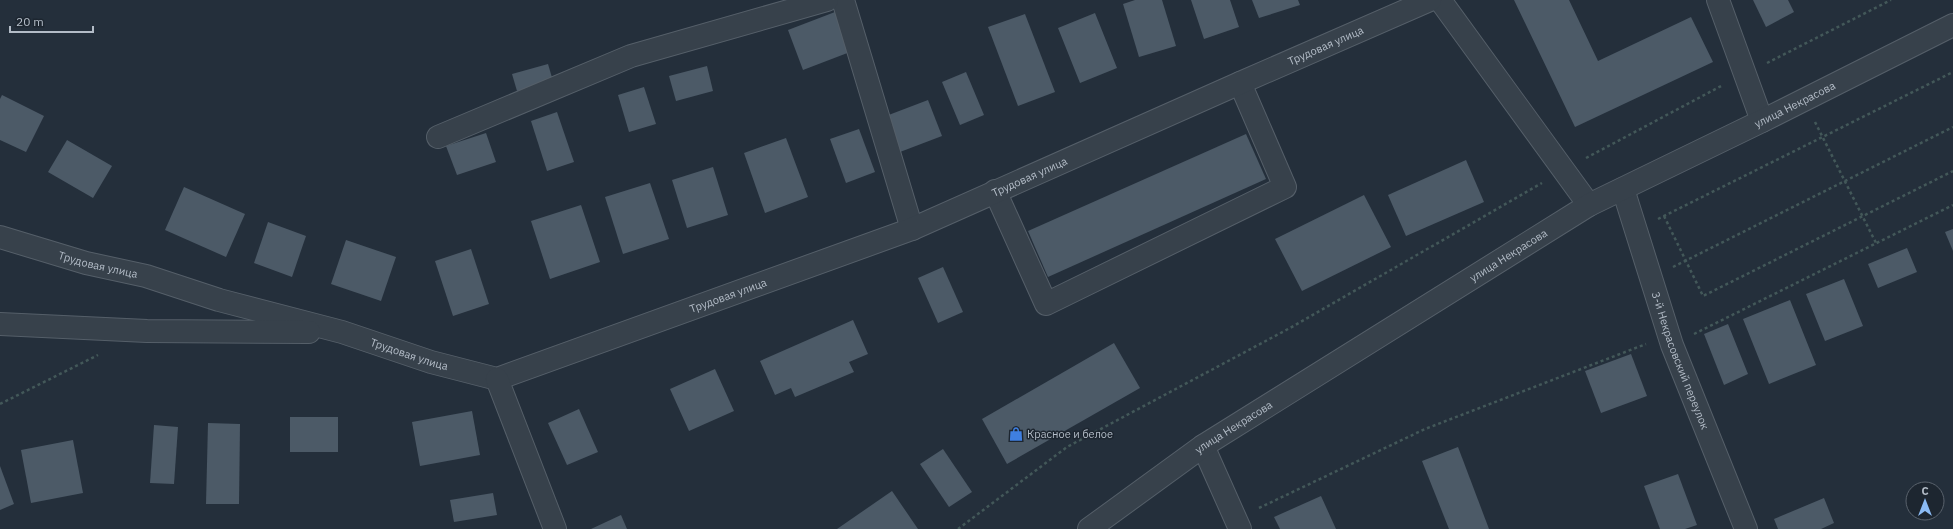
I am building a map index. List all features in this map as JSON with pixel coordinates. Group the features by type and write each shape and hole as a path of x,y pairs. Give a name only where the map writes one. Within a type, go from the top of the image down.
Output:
{"street":[{"path":"438,137 632,56 827,0"},
{"path":"843,0 912,229"},
{"name":"Трудовая улица","path":"0,238 86,263 146,276 219,300 342,332 430,362 497,378 912,229 1430,0"},
{"path":"1440,0 1589,205"},
{"path":"1718,0 1762,121"},
{"name":"улица Некрасова","path":"1089,529 1203,446 1589,205 1762,121 1953,25"},
{"path":"995,191 1046,304 1285,187 1240,83"},
{"name":"3-й Некрасовский переулок","path":"1623,189 1672,345 1746,529"},
{"path":"0,324 147,331 342,332"},
{"path":"497,378 555,529"},
{"path":"1203,446 1238,524"}],"path":[{"path":"958,529 1067,447 1290,328 1564,170 1745,74 1891,0"},
{"path":"1953,72 1664,216 1703,296 1953,171"},
{"path":"1686,260 1953,127"},
{"path":"1823,137 1876,243"},
{"path":"1238,524 1425,429 1645,344 1672,345 1953,205"},
{"path":"0,404 105,352"}],"building":[{"path":"1135,0 1162,0 1176,46 1139,57 1123,4"},
{"path":"1191,0 1230,0 1239,27 1204,39"},
{"path":"1252,0 1298,0 1300,5 1259,18"},
{"path":"1514,0 1569,0 1598,61 1691,17 1713,62 1575,127"},
{"path":"1753,0 1788,0 1794,12 1766,27"},
{"path":"835,12 850,52 803,70 788,30"},
{"path":"1095,13 1117,68 1080,83 1058,28"},
{"path":"1025,14 1055,92 1018,106 988,27"},
{"path":"548,64 553,81 517,91 512,74"},
{"path":"707,66 713,91 676,101 669,76"},
{"path":"966,72 984,115 960,125 942,82"},
{"path":"644,87 656,124 629,132 618,95"},
{"path":"2,95 44,116 26,152 0,140 0,99"},
{"path":"928,100 942,136 900,152 886,116"},
{"path":"557,112 574,162 547,171 531,121"},
{"path":"859,129 875,172 846,183 830,139"},
{"path":"486,133 496,162 457,175 446,146"},
{"path":"1246,134 1266,179 1048,277 1028,231"},
{"path":"786,138 808,197 765,213 744,153"},
{"path":"67,140 112,166 93,198 48,172"},
{"path":"1466,160 1484,202 1406,236 1388,195"},
{"path":"713,167 728,215 687,228 672,180"},
{"path":"650,183 669,239 623,254 605,197"},
{"path":"184,187 245,214 226,257 165,230"},
{"path":"1364,195 1391,247 1302,291 1275,239"},
{"path":"581,205 600,262 550,279 531,221"},
{"path":"268,222 306,236 292,277 254,263"},
{"path":"1953,229 1953,251 1945,232"},
{"path":"346,240 396,257 381,301 331,284"},
{"path":"1907,248 1917,272 1878,288 1868,264"},
{"path":"471,249 489,304 453,316 435,261"},
{"path":"943,267 963,312 938,323 918,278"},
{"path":"1844,279 1863,326 1825,341 1806,294"},
{"path":"1790,300 1816,365 1769,384 1743,319"},
{"path":"853,320 868,354 849,362 854,372 795,397 791,388 775,395 760,361"},
{"path":"1728,324 1748,374 1724,385 1704,334"},
{"path":"1114,343 1140,388 1007,464 982,419"},
{"path":"1631,354 1647,396 1601,413 1585,371"},
{"path":"715,369 734,411 689,431 670,389"},
{"path":"579,409 598,452 567,465 548,423"},
{"path":"472,411 480,455 420,466 412,422"},
{"path":"290,417 338,417 338,452 290,452"},
{"path":"208,423 240,424 239,504 206,504"},
{"path":"154,425 178,427 174,484 150,483"},
{"path":"73,440 83,493 31,503 21,450"},
{"path":"1458,447 1489,529 1449,529 1422,461"},
{"path":"943,449 972,492 949,507 920,464"},
{"path":"0,466 14,504 0,510"},
{"path":"1678,474 1697,525 1685,529 1660,529 1644,486"},
{"path":"892,491 918,529 837,529"},
{"path":"493,493 497,515 454,522 450,500"},
{"path":"1321,496 1336,529 1280,529 1274,517"},
{"path":"1824,498 1834,523 1821,529 1778,529 1774,519"},
{"path":"621,515 627,529 591,529"}],"place":[{"name":"Красное и белое","path":"1016,434"}]}
